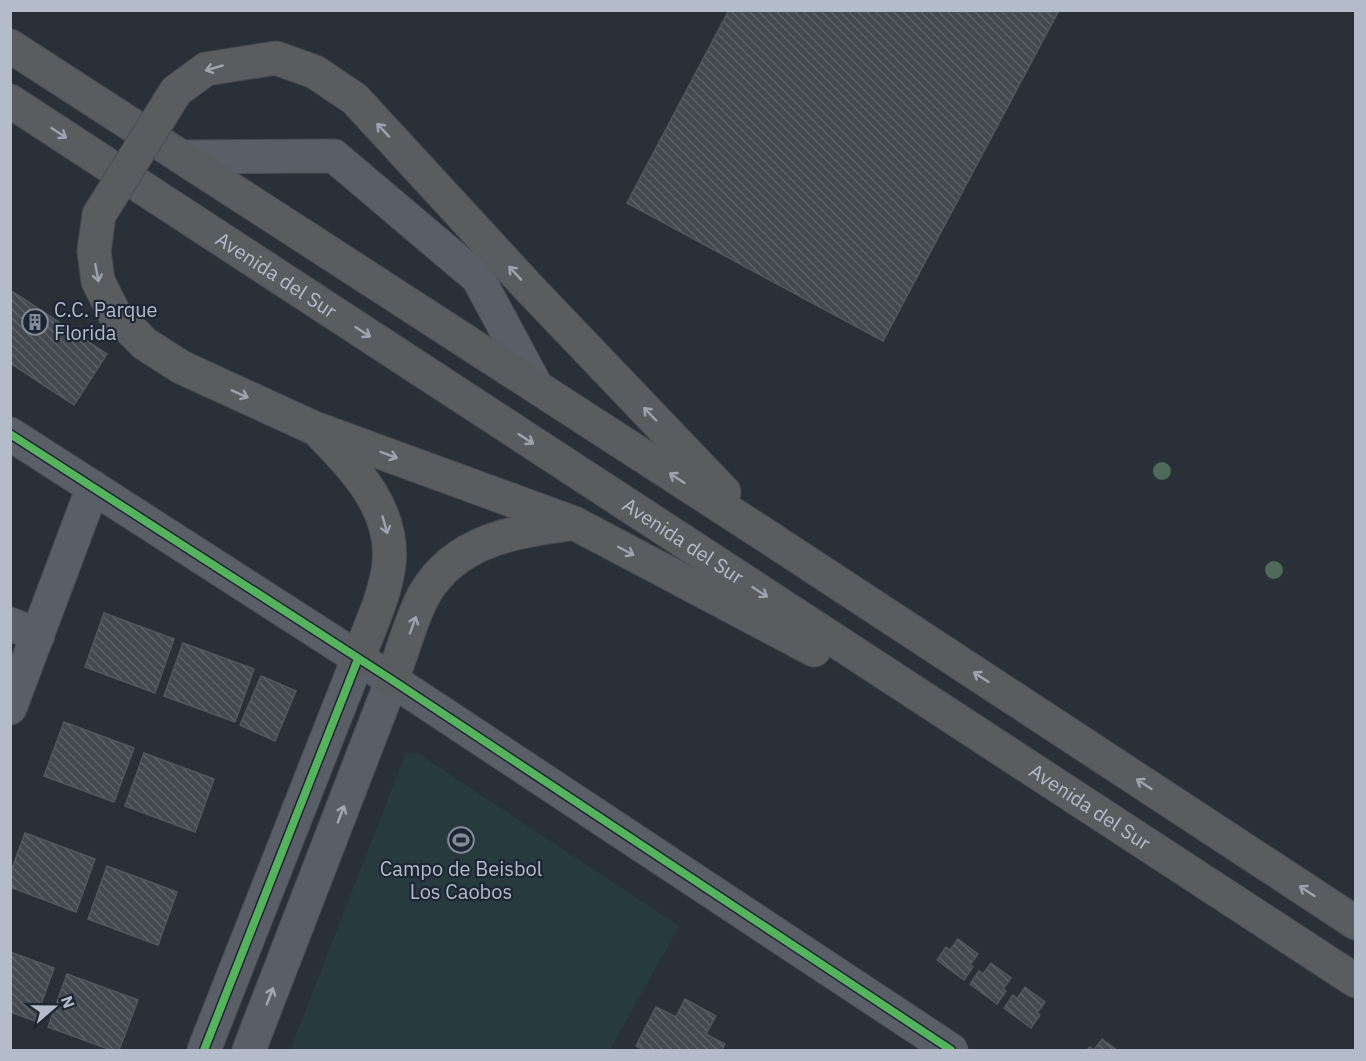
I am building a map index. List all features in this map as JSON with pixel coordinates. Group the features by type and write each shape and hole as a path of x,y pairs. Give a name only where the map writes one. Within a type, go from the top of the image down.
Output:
{"highway":[{"path":"10,46 762,533 1356,923"},
{"path":"762,533 529,288 355,99 315,72 276,57 206,69 176,91 99,215 94,251 98,280 114,313 145,344 181,367 314,428 574,524 991,744"},
{"name":"Avenida del Sur","path":"10,101 1356,981"},
{"path":"314,428 354,467 380,508 389,539 388,571 358,659"},
{"path":"392,680 424,594 446,568 475,544 525,530 574,524"}],"street":[{"path":"182,157 334,156 478,278 536,386"},
{"path":"10,434 392,680 951,1050"},
{"path":"10,708 24,629 93,487"},
{"path":"204,1050 358,659"},
{"path":"249,1050 392,680"}],"green space":[{"name":"Campo de Beisbol Los Caobos","path":"406,753 418,753 679,926 610,1050 290,1050"}],"building":[{"path":"729,10 1058,12 883,341 627,203"},
{"name":"C.C. Parque Florida","path":"10,290 107,354 74,405 10,363"},
{"path":"104,613 174,639 155,693 85,667"},
{"path":"183,643 254,669 235,722 164,696"},
{"path":"261,676 296,691 275,741 240,725"},
{"path":"64,722 134,748 114,802 44,776"},
{"path":"144,753 214,779 195,832 125,806"},
{"path":"25,833 95,859 76,912 10,887 10,874"},
{"path":"107,866 177,892 158,945 88,919"},
{"path":"958,939 978,954 970,965 973,967 964,980 937,960 946,947 950,950"},
{"path":"10,952 54,968 35,1021 10,1012"},
{"path":"991,963 1011,978 1003,989 1006,991 997,1004 970,984 979,971 983,974"},
{"path":"67,974 138,1000 119,1050 111,1050 48,1027"},
{"path":"1025,987 1045,1002 1037,1013 1040,1015 1031,1028 1004,1008 1013,995 1017,999"},
{"path":"685,999 716,1016 706,1034 725,1044 722,1050 644,1050 636,1046 656,1007 676,1017"},
{"path":"1102,1039 1117,1050 1094,1050"}],"cycle path":[{"path":"10,434 392,680 951,1050"},
{"path":"204,1050 358,659"}],"place":[{"name":"C.C. Parque Florida","path":"35,322"},
{"name":"Campo de Beisbol Los Caobos","path":"461,840"}]}
